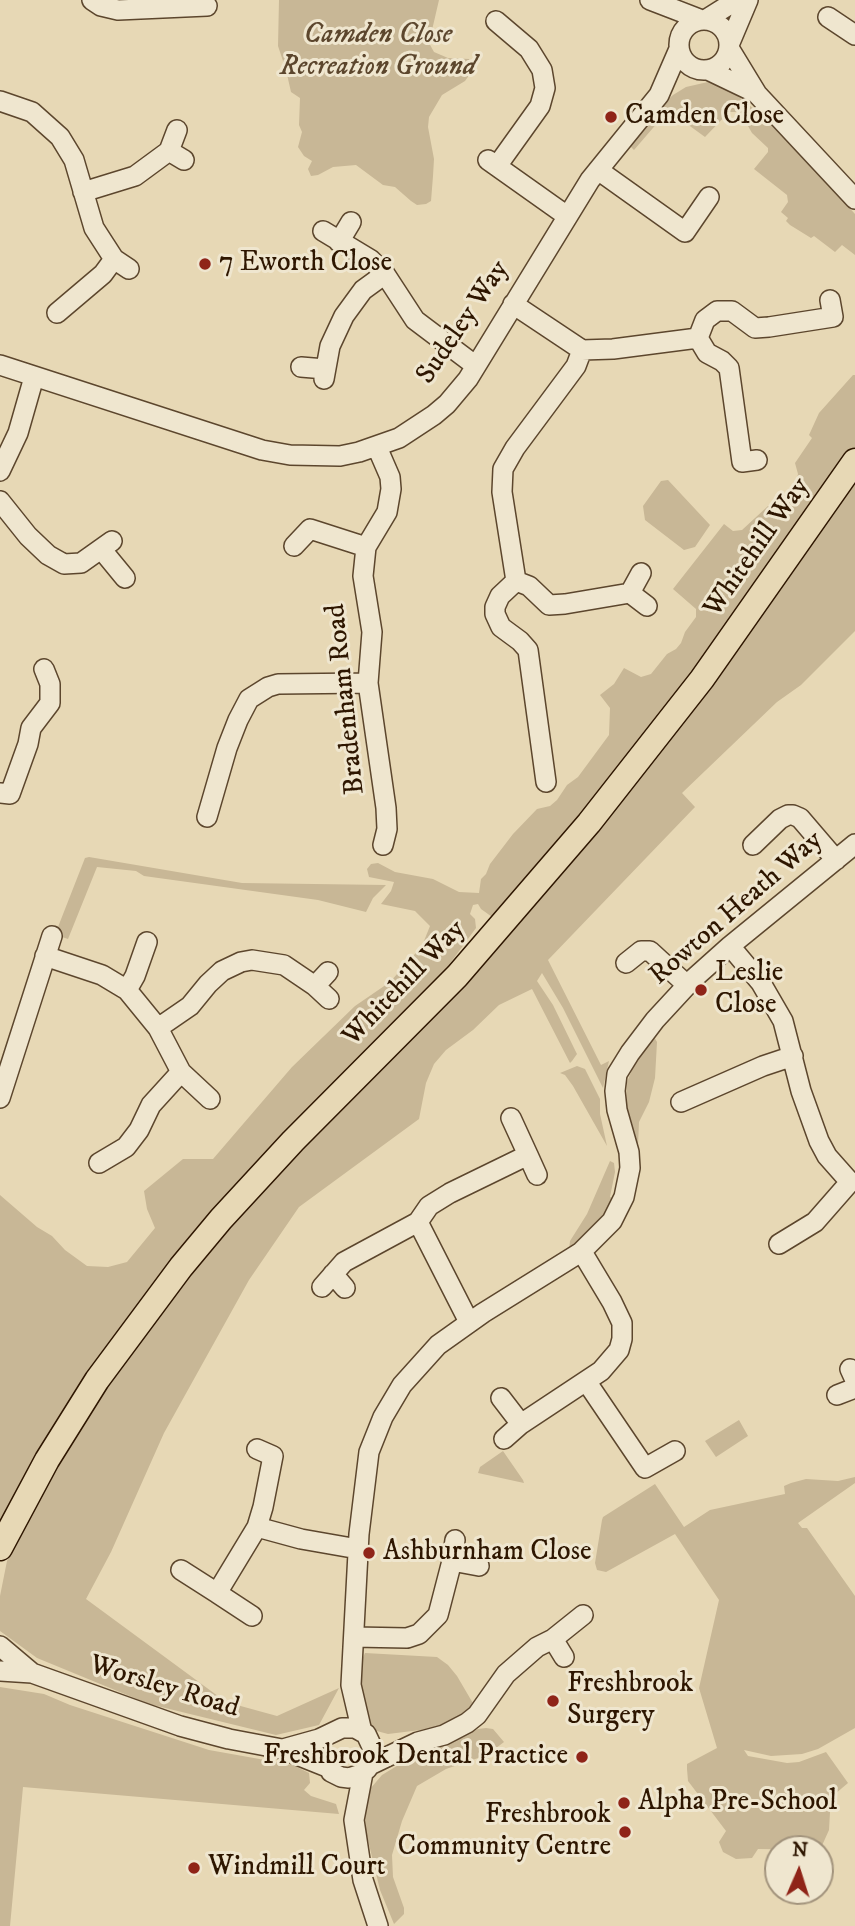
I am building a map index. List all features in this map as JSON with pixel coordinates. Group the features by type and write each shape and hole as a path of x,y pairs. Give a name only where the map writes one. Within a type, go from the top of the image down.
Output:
{"main road":[{"name":"Whitehill Way","path":"0,1548 47,1460 97,1380 181,1267 221,1219 293,1142 457,976 589,823 689,697 855,461"}],"street":[{"path":"92,0 100,6 118,10 174,3 206,6"},
{"path":"679,47 680,36 685,28 737,0"},
{"path":"705,70 722,62 748,0"},
{"path":"650,1 722,28 729,46 757,94 855,199"},
{"path":"650,1 688,65 757,94"},
{"path":"828,17 855,35"},
{"path":"496,21 529,49 542,70 545,88 540,106 492,162 567,216"},
{"name":"Sudeley Way","path":"0,365 262,450 290,456 326,457 359,452 399,438 434,415 457,392 476,366 598,170 659,95 679,47"},
{"name":"Sudeley Way","path":"659,95 705,70"},
{"path":"0,101 24,108 51,126 68,148 94,228 121,264 103,274 57,313"},
{"path":"83,192 135,176 177,156 177,130"},
{"path":"598,170 685,232 709,197"},
{"path":"351,222 331,237 371,260 385,274 415,320 476,366"},
{"path":"301,367 324,374 330,346 352,303 363,290 385,274"},
{"path":"513,304 582,350 613,349 698,338"},
{"path":"748,466 731,372 722,360 702,348 698,338 705,320 710,314 724,310 739,314 755,328 833,317"},
{"path":"516,581 502,492 503,469 515,448 576,366 582,350"},
{"path":"0,471 18,433 34,377"},
{"name":"Bradenham Road","path":"377,447 390,477 391,489 387,512 366,547 363,576 372,632 368,683 385,789 387,829 383,845"},
{"path":"0,501 28,536 59,562 75,564 107,545 125,578"},
{"path":"294,546 313,523 366,547"},
{"path":"630,593 641,573"},
{"path":"516,581 529,586 549,605 630,593 647,606"},
{"path":"516,581 500,596 495,614 500,627 528,650 550,772"},
{"path":"11,796 31,728 50,703 50,684 44,669"},
{"path":"207,817 227,748 249,699 278,684 368,683"},
{"path":"753,845 788,814 800,818 836,860"},
{"name":"Rowton Heath Way","path":"331,1734 351,1685 358,1549 367,1465 373,1440 383,1417 402,1385 438,1345 469,1322 582,1252 612,1221 623,1200 629,1178 629,1152 615,1100 618,1074 642,1035 687,985 730,946 855,844"},
{"path":"0,1098 52,936"},
{"path":"127,990 148,942"},
{"path":"730,946 771,997 783,1021 802,1091 820,1141 827,1156 852,1180 815,1222 779,1244"},
{"path":"626,963 641,951 650,951 687,985"},
{"path":"45,956 102,975 127,990 158,1028 181,1072 210,1099"},
{"path":"158,1028 190,1006 222,971 241,962 261,960 284,965 324,986"},
{"path":"694,1102 793,1056"},
{"path":"99,1163 126,1147 139,1130 151,1105 181,1072"},
{"path":"511,1118 537,1175"},
{"path":"333,1283 344,1262 357,1253 418,1222 429,1206 450,1193 527,1155"},
{"path":"418,1222 469,1322"},
{"path":"504,1439 521,1424 613,1360 621,1345 623,1328 612,1302 582,1252"},
{"path":"586,1381 645,1468 674,1451"},
{"path":"501,1398 521,1424"},
{"path":"217,1593 257,1528 264,1507 271,1449"},
{"path":"257,1528 358,1549"},
{"path":"354,1637 407,1637 419,1634 438,1615 455,1540"},
{"path":"452,1561 479,1566"},
{"path":"181,1570 252,1616"},
{"path":"366,1769 418,1742 444,1735 467,1723 477,1715 506,1674 522,1659 583,1615"},
{"path":"553,1639 564,1657"},
{"name":"Worsley Road","path":"0,1646 32,1673"},
{"name":"Worsley Road","path":"0,1671 32,1673 180,1726 282,1749 345,1778 366,1769"},
{"name":"Rowton Heath Way","path":"351,1685 365,1735"},
{"name":"Worsley Road","path":"282,1749 346,1727 365,1735 418,1742"},
{"path":"331,1734 323,1752 354,1820 363,1880 378,1926"},
{"path":"354,1820 373,1749 365,1735"}],"green space":[{"name":"Camden Close Recreation Ground","path":"279,0 439,0 429,43 434,52 448,58 469,59 475,67 465,81 442,95 429,117 428,127 434,159 431,201 417,205 395,187 383,185 356,165 333,167 311,176 308,169 312,161 304,156 298,147 302,132 299,125 300,98 291,92 278,46"},
{"path":"708,82 733,92 766,119 855,214 855,255 842,245 835,252 814,236 811,238 786,221 788,218 781,212 788,202 787,195 754,169 768,152 768,148 752,133 740,112 729,112 705,137 672,113 665,114 634,150 629,145 673,95 686,87"},
{"path":"853,375 855,447 672,703 495,919 478,904 473,905 470,914 475,919 476,928 437,981 166,1268 65,1408 0,1526 0,1195 87,1266 108,1267 127,1262 155,1228 147,1209 144,1191 183,1159 213,1159 292,1067 355,1006 390,982 422,946 430,926 415,911 381,904 394,882 369,877 367,869 371,864 378,863 395,872 433,879 459,892 479,893 481,879 513,834 537,809 550,806 557,800 609,735 610,708 600,695 614,684 624,668 641,677 651,674 667,654 681,643 696,617 696,609 673,589 724,524 733,531 742,530 768,506 776,506 797,478 795,463 812,438 809,435 819,413"},
{"path":"855,477 855,631 801,685 777,702 682,793 695,807 548,960 601,1065 609,1061 603,1088 563,1008 542,973 537,981 553,1005 577,1054 570,1063 532,989 499,1005 473,1030 446,1050 434,1064 426,1083 419,1119 299,1207 249,1280 164,1433 111,1552 86,1599 226,1702 277,1716 339,1688 319,1725 276,1735 149,1704 37,1658 0,1631 0,1596 7,1561 59,1459 116,1371 218,1238 464,982"},
{"path":"668,480 710,525 695,547 684,550 645,520 643,506 661,481"},
{"path":"85,858 242,883 386,885 373,898 366,912 318,900 97,867 68,939 59,936 58,927"},
{"path":"653,1035 657,1042 655,1078 649,1102 639,1122 638,1146 626,1106 627,1082 636,1060"},
{"path":"577,1066 585,1069 600,1099 600,1114 607,1146 573,1086 565,1075 560,1073"},
{"path":"610,1161 614,1163 615,1172 610,1197 616,1200 590,1233 569,1250 570,1241 587,1214"},
{"path":"739,1420 748,1436 716,1457 705,1441"},
{"path":"503,1451 524,1483 478,1473 480,1467"},
{"path":"855,1477 855,1483 798,1523 802,1528 807,1528 855,1596 855,1728 818,1749 802,1754 771,1756 744,1750 748,1756 787,1763 799,1762 826,1752 848,1783 835,1794 827,1835 764,1835 764,1849 758,1849 752,1858 736,1859 723,1852 719,1842 726,1831 688,1781 687,1769 687,1764 717,1748 699,1688 719,1600 675,1534 606,1572 597,1570 595,1563 602,1520 655,1484 684,1527 710,1510 785,1494 784,1486 791,1483 806,1479 838,1481"},
{"path":"365,1653 437,1657 457,1676 474,1705 457,1720 437,1728 388,1734 373,1730 367,1724 361,1708 361,1662"},
{"path":"0,1687 44,1694 209,1750 293,1765 309,1773 310,1783 304,1790 311,1796 336,1804 339,1814 23,1787 10,1926 0,1926"},
{"path":"486,1728 493,1729 504,1742 487,1755 446,1769 417,1786 402,1821 392,1855 393,1877 404,1908 404,1914 394,1924 380,1890 366,1832 365,1811 370,1789 382,1775 418,1753"}],"place":[{"name":"Camden Close","path":"611,117"},
{"name":"7 Eworth Close","path":"205,264"},
{"name":"Leslie Close","path":"701,990"},
{"name":"Ashburnham Close","path":"369,1553"},
{"name":"Freshbrook Surgery","path":"553,1701"},
{"name":"Freshbrook Dental Practice","path":"582,1757"},
{"name":"Alpha Pre-School","path":"624,1803"},
{"name":"Freshbrook Community Centre","path":"625,1832"},
{"name":"Windmill Court","path":"194,1868"}]}
